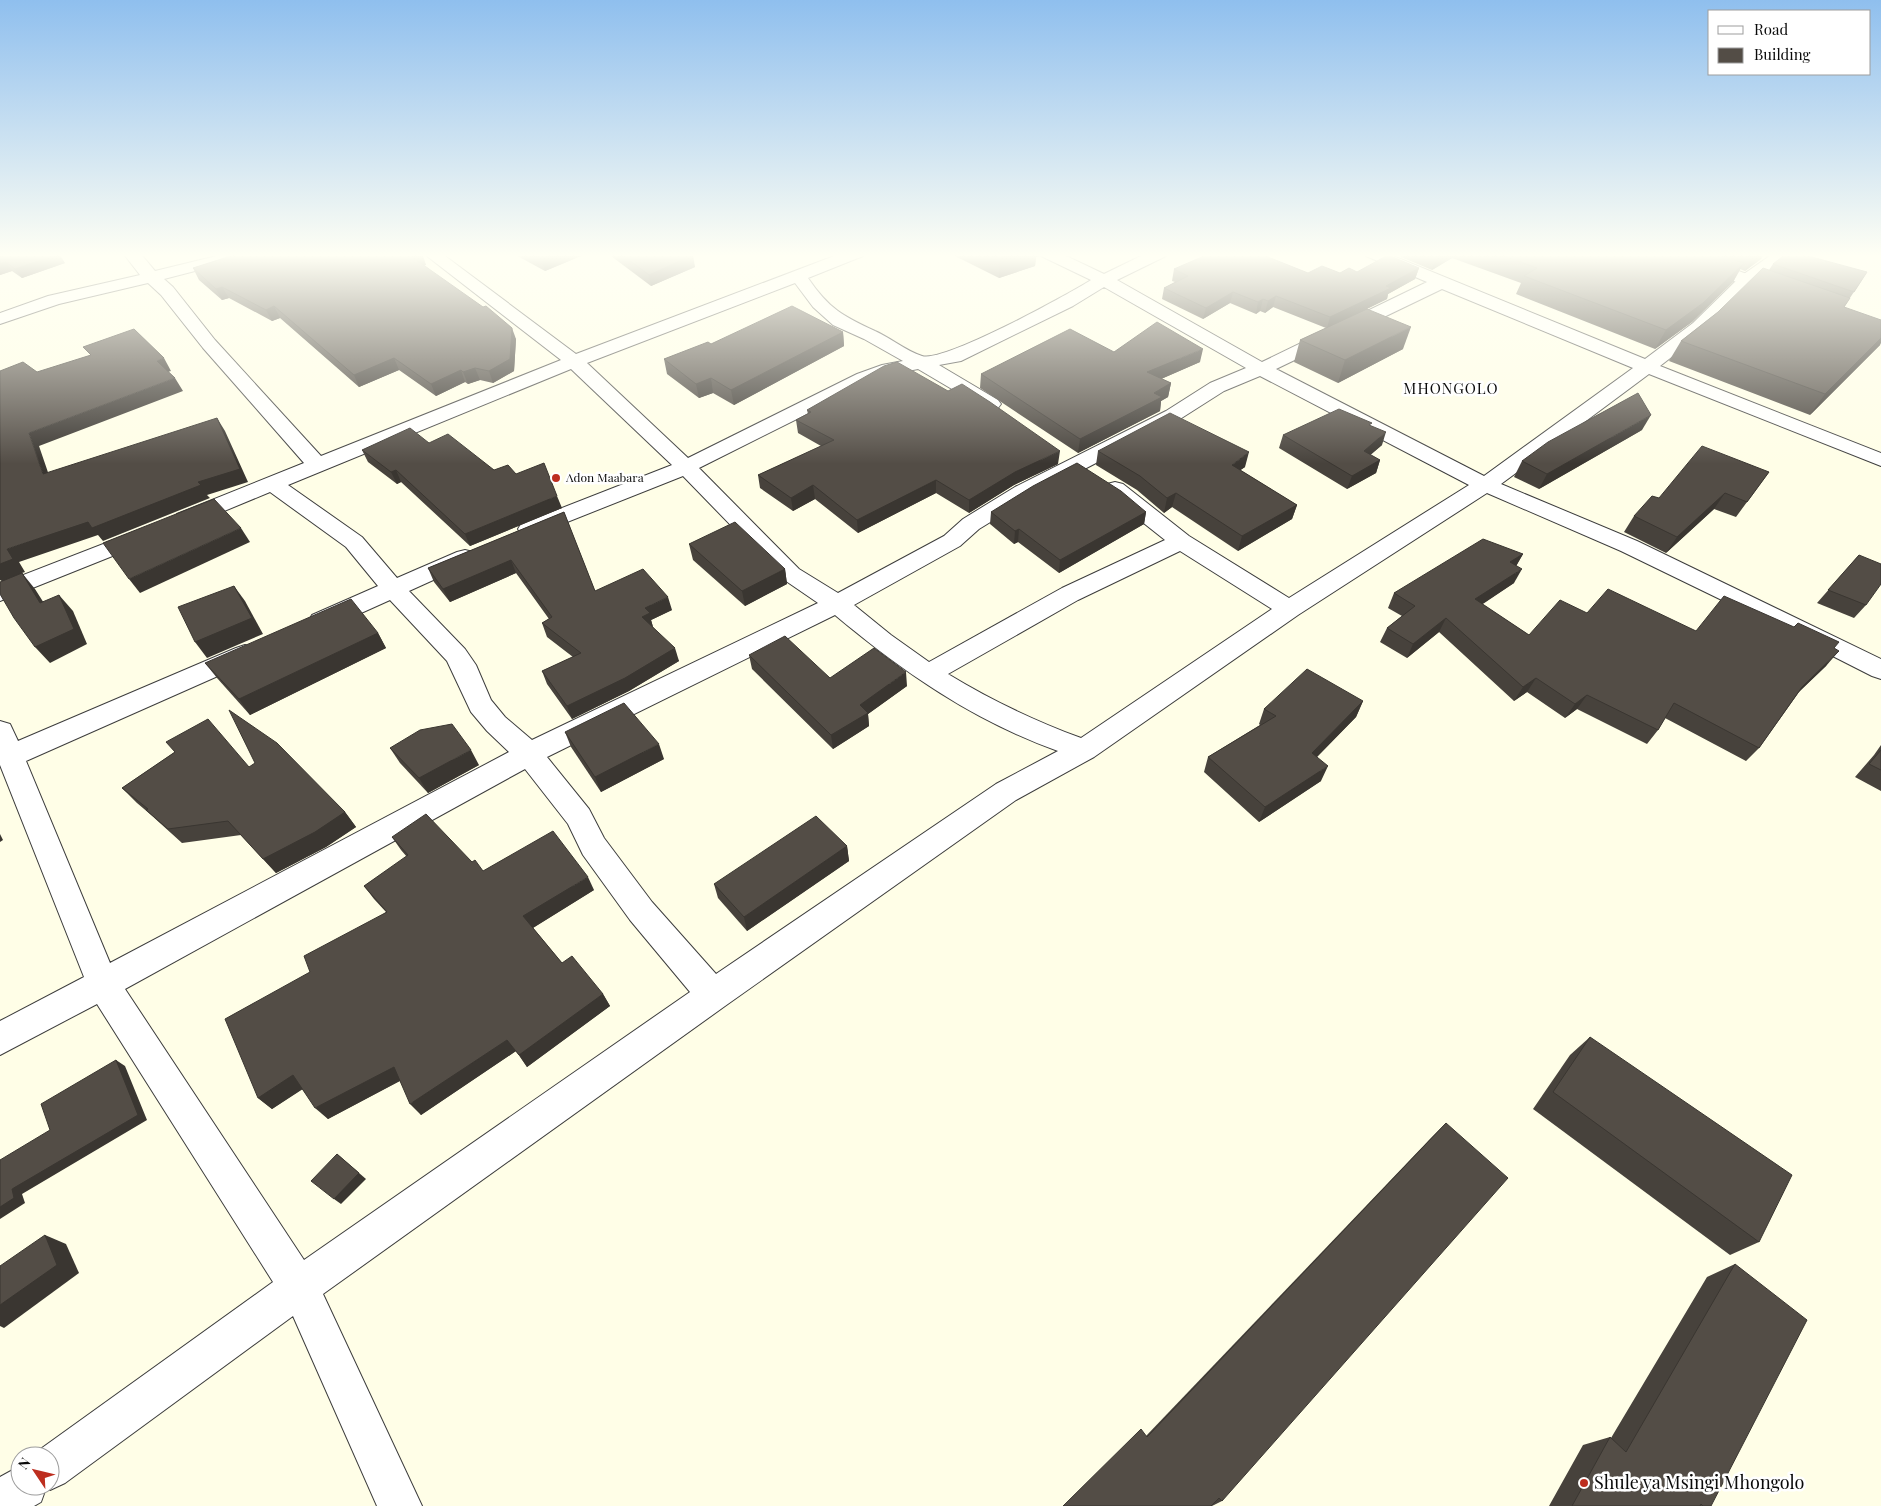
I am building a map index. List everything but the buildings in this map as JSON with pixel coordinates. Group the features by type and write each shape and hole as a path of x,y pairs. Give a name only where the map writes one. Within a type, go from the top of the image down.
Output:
{"street":[{"path":"193,323 317,465"},
{"path":"524,323 574,361 686,466 791,574 836,602 882,641 928,674 984,708 1037,733 1084,750"},
{"path":"0,594 574,361 672,323"},
{"path":"845,323 924,364 1006,414"},
{"path":"511,537 686,466 864,378 889,370 954,357 1023,323"},
{"path":"1180,323 1261,369 1484,484 1629,546 1877,663"},
{"path":"0,1039 529,754 836,602 869,588 952,541 970,524 1023,492 1070,459 1173,415 1217,387 1261,369 1356,323"},
{"path":"1541,323 1881,460"},
{"path":"60,1461 713,995 1006,792 1084,750 1289,609 1484,484 1648,366 1702,323"},
{"path":"1070,459 1128,497 1181,541 1289,609"},
{"path":"272,484 354,542 412,612 456,655 463,665 480,705 496,724 529,754 578,817 592,846 641,912 713,995"},
{"path":"928,674 1070,594 1181,541"},
{"path":"302,629 486,548"},
{"path":"265,645 5,744 103,984 300,1288 400,1506"},
{"path":"0,1504 11,1496"}],"place":[{"name":"Adon Maabara","path":"556,478"},
{"name":"Shule ya Msingi Mhongolo","path":"1584,1483"}],"district":[{"name":"MHONGOLO","path":"1451,389"}]}
